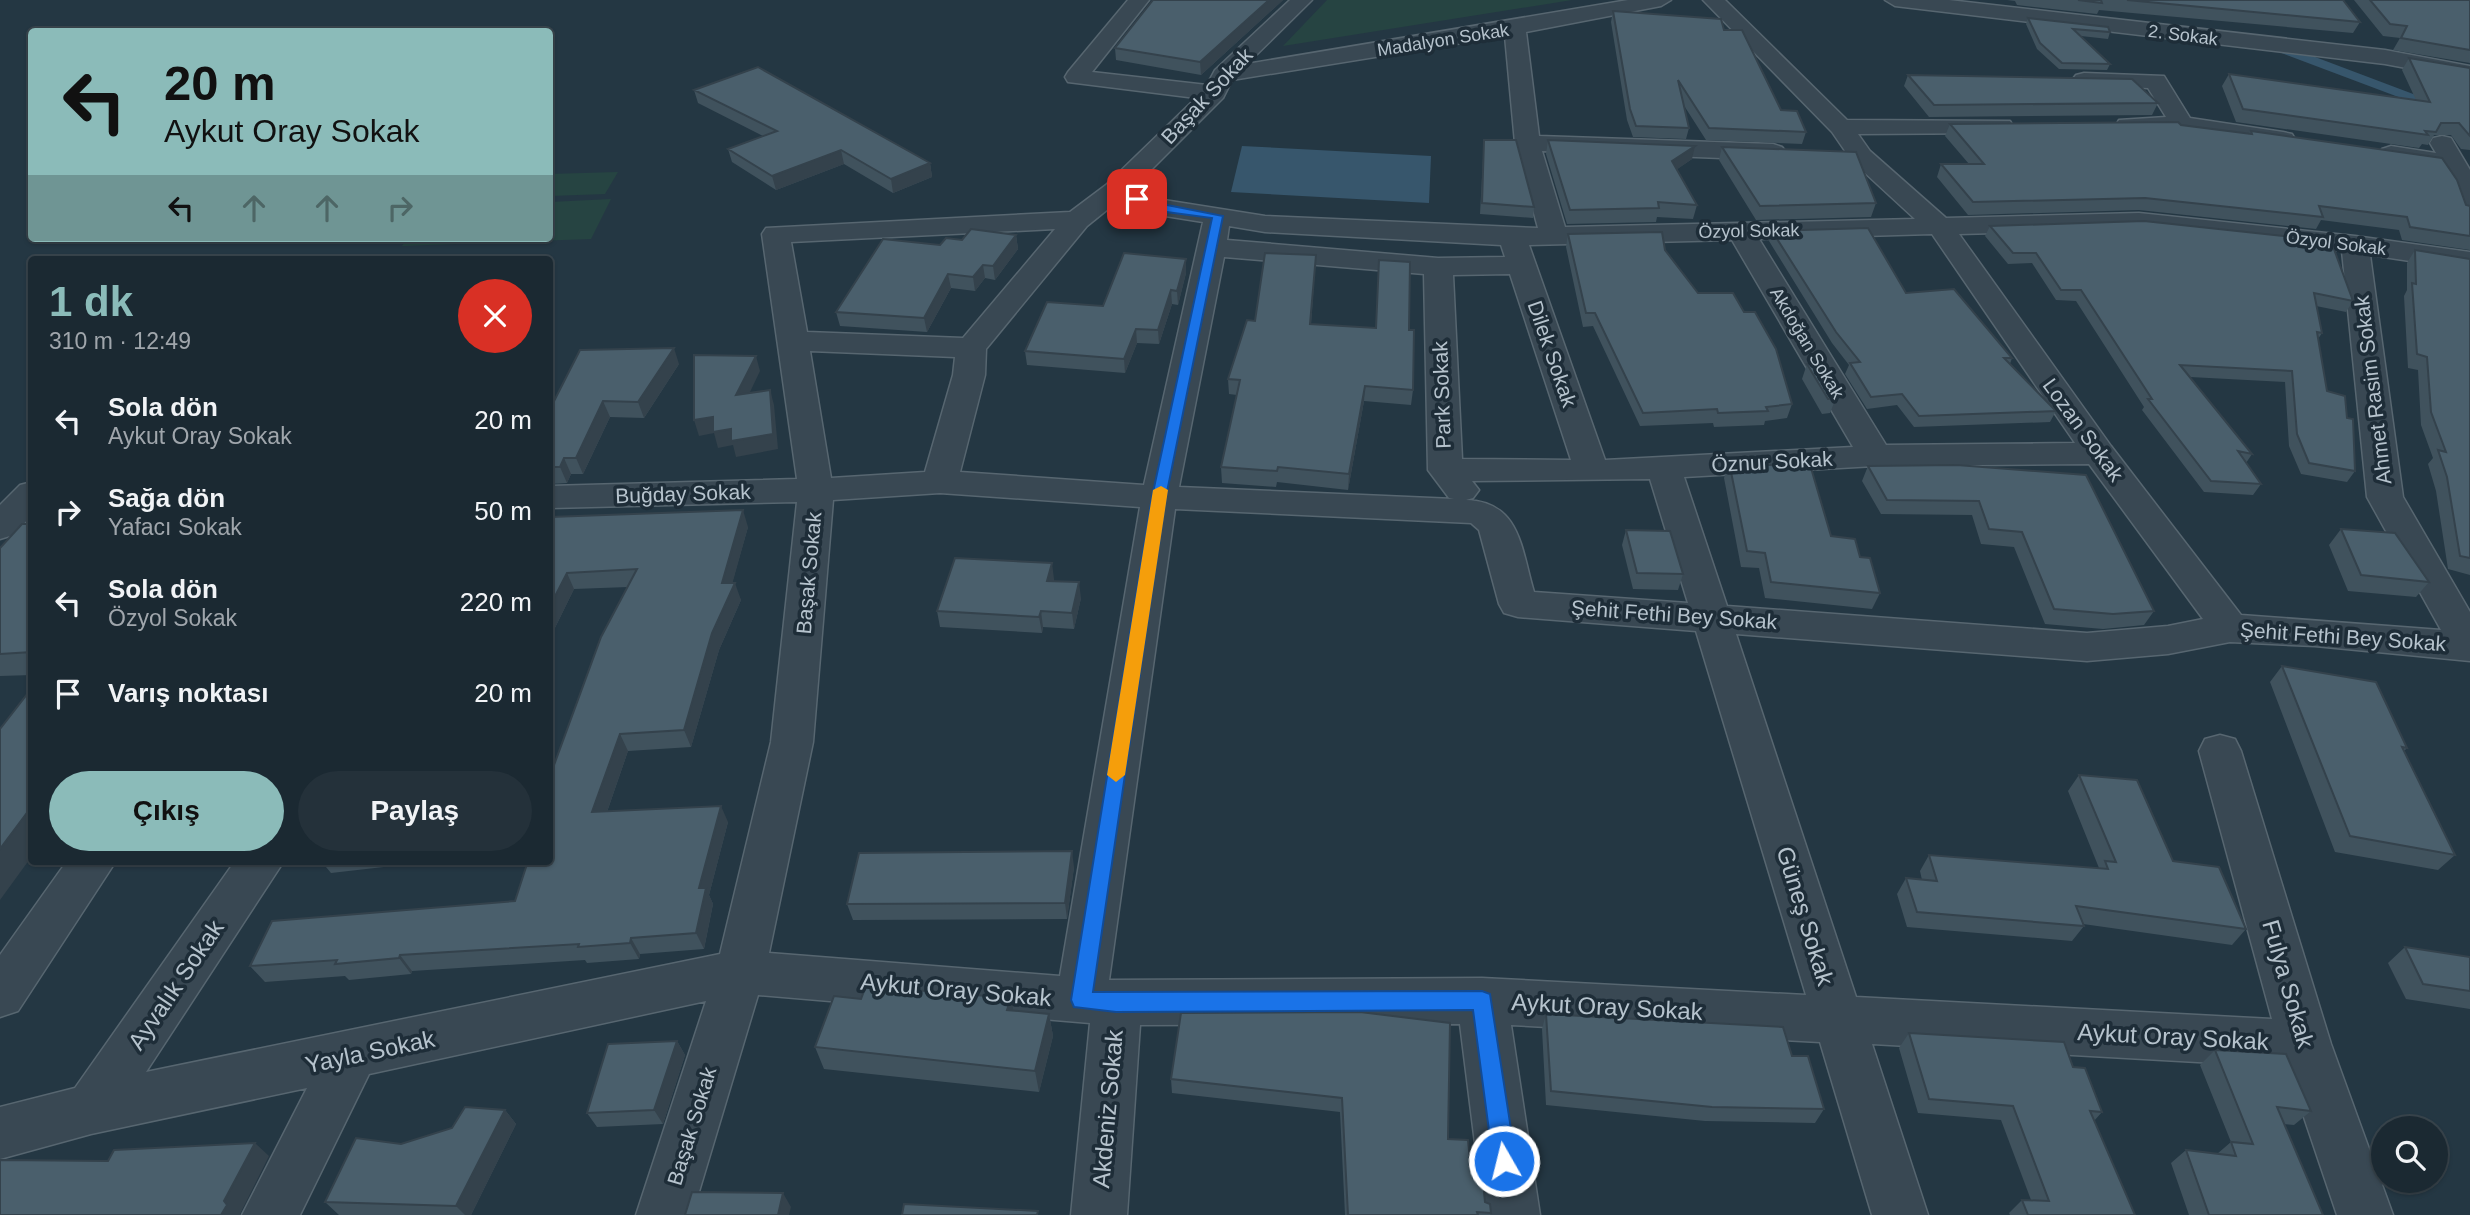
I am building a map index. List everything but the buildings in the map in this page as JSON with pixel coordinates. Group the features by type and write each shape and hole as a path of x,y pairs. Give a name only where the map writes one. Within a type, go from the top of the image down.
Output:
{"street":[{"name":"Madalyon Sokak","path":"1139,0 1076,77 1219,84 1661,0"},
{"name":"Başak Sokak","path":"971,348 1077,220 1115,191 1302,0"},
{"path":"1713,0 1841,127 1861,156 1941,228"},
{"name":"2. Sokak","path":"1895,0 2385,57 2470,73"},
{"path":"1515,29 1527,143 1554,237"},
{"path":"2370,38 2385,57"},
{"path":"2063,79 2155,81 2182,124"},
{"path":"2100,125 2182,124 2305,142"},
{"path":"1841,127 2018,125"},
{"path":"2441,141 2455,163 2470,210"},
{"path":"1527,143 1791,153"},
{"path":"2373,152 2455,163"},
{"path":"1833,155 1861,156"},
{"name":"Özyol Sokak","path":"1115,191 1214,231 1265,224 1517,251 1554,237 2139,221 2355,244 2470,261"},
{"path":"816,490 776,234 1077,220"},
{"name":"Lozan Sokak","path":"1941,228 2099,453 2230,628"},
{"name":"Akdoğan Sokak","path":"1740,230 1875,456"},
{"path":"1214,231 1438,267 1517,251"},
{"name":"Akdeniz Sokak","path":"1099,1215 1099,1001 1159,497 1214,231"},
{"name":"Ahmet Rasim Sokak","path":"2355,244 2385,497 2463,634 2470,637"},
{"name":"Dilek Sokak","path":"1517,251 1592,471"},
{"name":"Park Sokak","path":"1438,267 1445,470 1480,512"},
{"path":"794,341 971,348 969,375 940,482 1159,497 1480,512"},
{"name":"Öznur Sokak","path":"1445,470 1592,471 1875,456 2099,453"},
{"name":"Güneş Sokak","path":"1664,467 1900,1215"},
{"name":"Başak Sokak","path":"664,1215 740,972 792,743 816,490 940,482"},
{"name":"Buğday Sokak","path":"553,498 816,490"},
{"path":"0,527 28,497"},
{"name":"Şehit Fethi Bey Sokak","path":"1480,512 1496,525 1518,604 2087,647 2168,640 2230,628 2470,647"},
{"name":"Fulya Sokak","path":"2220,751 2305,1044 2365,1215"},
{"path":"0,995 90,865"},
{"name":"Ayvalık Sokak","path":"91,1109 258,865"},
{"name":"Aykut Oray Sokak","path":"740,972 1099,1001 1482,1001 2305,1044"},
{"name":"Yayla Sokak","path":"0,1133 91,1109 740,972"},
{"path":"1482,1001 1512,1215"},
{"path":"270,1215 351,1056"}],"green space":[{"path":"1327,0 1572,0 1283,46"},
{"path":"618,172 605,194 553,196 553,174"},
{"path":"611,199 591,239 553,240 553,202"},
{"path":"405,242 510,242 402,246"}],"water":[{"path":"1242,146 1431,156 1429,203 1231,192"}],"waterway":[{"path":"2277,47 2423,102"}],"slow traffic":[{"path":"1116,775 1161,490"}],"route":[{"path":"1137,199 1159,207 1218,216 1159,497 1082,1000 1116,1003 1482,1001 1504,1161"}]}
